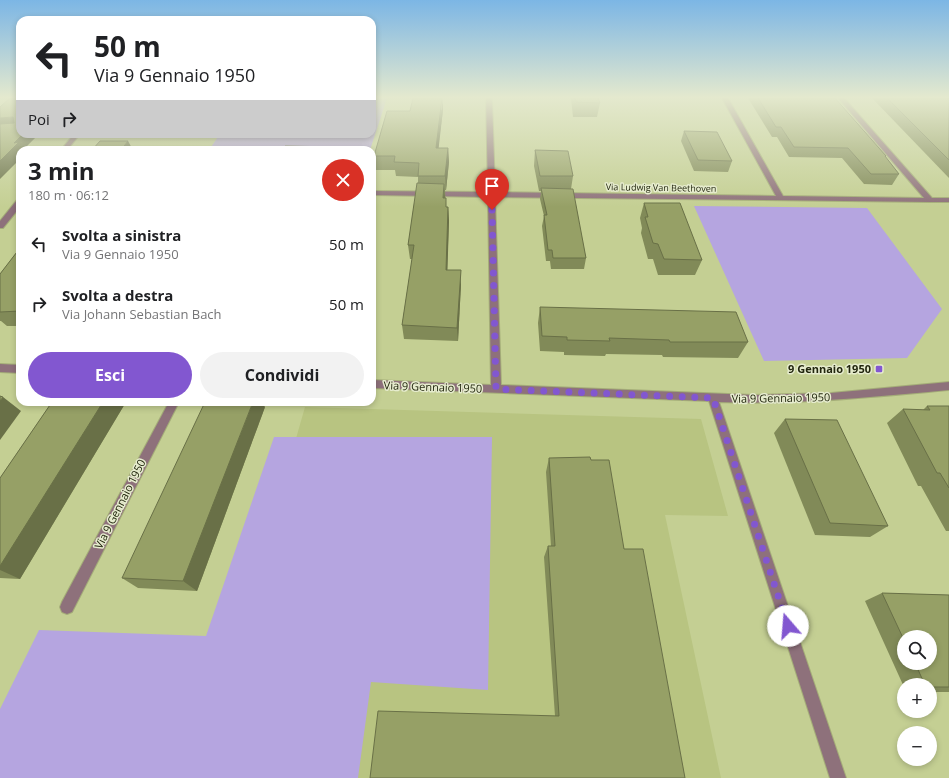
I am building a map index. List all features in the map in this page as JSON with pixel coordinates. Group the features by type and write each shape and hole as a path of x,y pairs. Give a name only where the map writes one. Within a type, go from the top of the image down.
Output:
{"street":[{"path":"490,134 496,389"},
{"path":"745,134 780,198"},
{"path":"873,134 930,200"},
{"path":"68,146 74,138"},
{"name":"Via Ludwig Van Beethoven","path":"376,193 949,200"},
{"path":"0,226 16,207"},
{"path":"0,368 16,369"},
{"name":"Via 9 Gennaio 1950","path":"376,384 713,398 831,397 949,386"},
{"path":"713,398 838,778"},
{"name":"Via 9 Gennaio 1950","path":"67,607 172,406"}],"shaded area":[{"path":"217,138 374,138 371,146 212,146"},
{"path":"694,206 867,208 942,309 907,358 764,361"},
{"path":"305,407 701,419 728,516 665,515 721,778 199,778"},
{"path":"274,437 492,437 488,690 371,682 358,778 0,778 0,709 39,630 206,636"}],"building":[{"path":"0,134 16,134 16,138 19,138 14,143 19,142 0,161"},
{"path":"380,134 438,134 436,148 448,148 445,176 418,176 419,163 394,162 395,156 376,156 376,149"},
{"path":"686,134 718,134 732,161 698,160"},
{"path":"786,134 867,134 886,156 899,174 871,174 848,148 794,147"},
{"path":"923,134 949,134 949,160"},
{"path":"100,141 128,141 124,146 96,146"},
{"path":"535,150 568,151 573,176 540,176"},
{"path":"417,183 444,184 443,198 446,198 446,207 448,207 446,270 461,270 457,328 402,325 414,245 408,245"},
{"path":"541,188 573,189 586,258 553,258 552,250 548,250 544,215 547,215"},
{"path":"644,203 680,203 702,260 664,259 658,244 653,243 645,217 648,217"},
{"path":"16,253 16,311 0,312 0,274"},
{"path":"540,307 736,312 748,342 670,342 669,340 609,338 610,341 567,340 567,337 542,336"},
{"path":"49,406 100,406 0,566 0,478"},
{"path":"203,406 251,406 183,581 122,578"},
{"path":"927,406 949,406 949,488 940,473 937,473 903,409 930,410"},
{"path":"785,419 837,420 888,526 830,523"},
{"path":"590,457 591,460 609,460 624,549 643,549 685,778 370,778 378,711 559,716 548,546 555,546 549,458"},
{"path":"882,593 949,595 949,687 937,687 937,678 922,678 918,670 937,670 937,630 899,630"}],"place":[{"name":"9 Gennaio 1950","path":"879,369"}],"route":[{"path":"492,210 496,389 713,398 788,626"}]}
